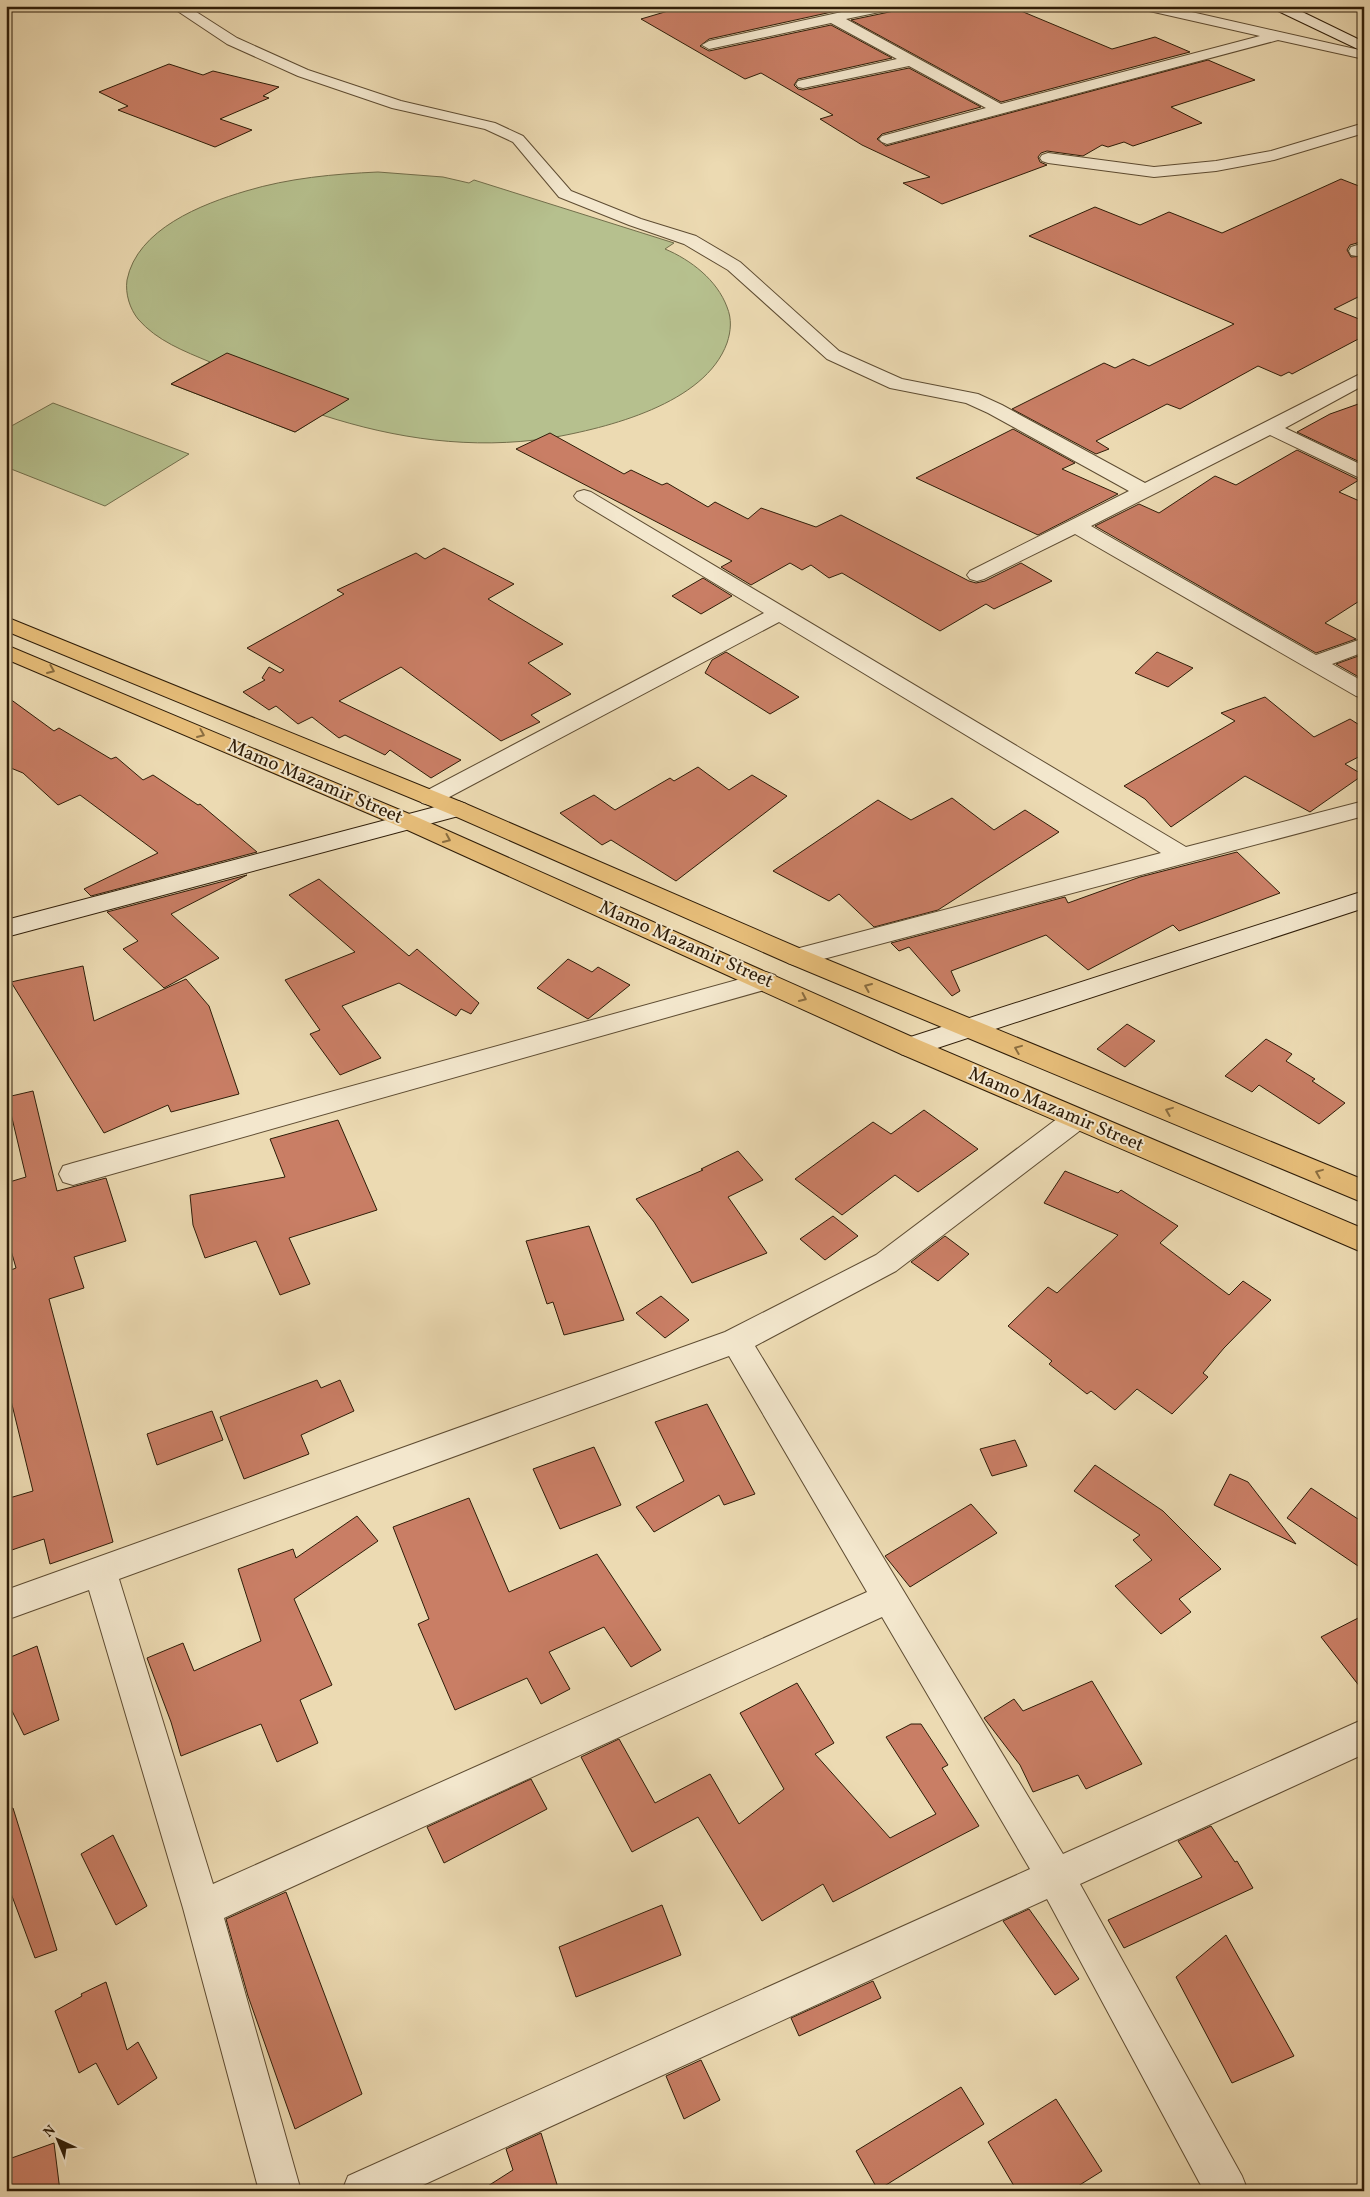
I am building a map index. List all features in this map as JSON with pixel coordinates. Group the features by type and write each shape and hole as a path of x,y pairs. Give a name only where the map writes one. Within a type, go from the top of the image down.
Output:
{"main road":[{"name":"Mamo Mazamir Street","path":"6,623 458,809 798,957 1364,1192"},
{"name":"Mamo Mazamir Street","path":"6,651 411,823 910,1047 1364,1242"}],"street":[{"path":"177,6 232,41 303,73 397,105 490,126 518,139 565,194 635,222 690,240 734,266 833,355 897,384 971,398 1144,492"},
{"path":"709,45 889,6"},
{"path":"1145,6 1364,55"},
{"path":"1279,6 1364,48"},
{"path":"834,18 998,109"},
{"path":"887,139 1276,36"},
{"path":"803,84 910,61"},
{"path":"1048,158 1154,172 1208,167 1274,155 1364,128"},
{"path":"977,575 1270,428 1364,377"},
{"path":"1270,428 1364,474"},
{"path":"584,496 1184,856"},
{"path":"1076,526 1364,691"},
{"path":"430,798 779,614"},
{"path":"1314,663 1364,644"},
{"path":"798,957 1364,808"},
{"path":"6,929 458,809"},
{"path":"910,1047 1364,900"},
{"path":"73,1174 766,981"},
{"path":"6,1605 736,1341 886,1263 1076,1119"},
{"path":"736,1341 1055,1876 1227,2191"},
{"path":"100,1570 202,1908 280,2191"},
{"path":"202,1908 889,1598"},
{"path":"363,2191 1364,1736"}],"green space":[{"path":"378,172 443,177 469,183 474,180 674,243 665,249 684,259 702,272 723,297 730,320 727,343 715,364 698,382 652,410 599,428 550,438 521,441 492,443 434,440 378,430 322,415 295,432 171,384 210,362 162,339 145,327 133,311 127,296 127,280 133,262 144,246 157,233 174,221 192,211 229,196 295,180 328,175"},
{"path":"53,403 189,454 105,506 6,467 6,429"}],"building":[{"path":"685,6 859,6 709,39 700,46 709,51 831,25 892,58 798,79 794,85 798,89 803,90 909,68 981,107 882,134 877,139 886,146 1208,60 1255,80 1171,107 1202,123 1133,146 1124,142 1108,147 1102,145 1083,156 1047,151 1041,153 1038,157 1040,162 1047,165 942,204 903,183 930,177 862,145 820,119 833,115 761,73 745,79 641,19"},
{"path":"898,6 1009,6 1112,49 1155,37 1190,52 1001,102 851,20 894,11"},
{"path":"169,64 203,75 213,71 279,87 263,96 269,98 220,119 252,130 215,147 118,110 128,106 99,92"},
{"path":"1341,179 1364,188 1364,241 1350,245 1347,250 1351,257 1364,256 1364,294 1334,309 1364,321 1364,336 1292,374 1289,372 1281,376 1258,366 1180,409 1167,404 1096,441 1109,449 1096,454 1012,409 1104,363 1115,368 1133,359 1149,366 1234,324 1029,236 1095,207 1140,225 1169,212 1222,233"},
{"path":"227,353 349,399 295,432 171,384"},
{"path":"1364,402 1364,464 1297,432 1330,414"},
{"path":"1013,429 1075,463 1062,469 1118,494 1038,535 916,478"},
{"path":"550,433 624,474 631,470 662,485 667,483 708,507 715,502 748,519 761,508 816,527 841,515 969,581 976,583 985,581 1021,563 1052,581 994,609 986,604 940,631 842,573 829,578 811,565 802,570 790,563 751,585 721,567 732,561 516,449"},
{"path":"1297,450 1359,480 1339,492 1364,503 1364,598 1325,623 1356,639 1316,653 1095,526 1139,504 1159,513 1215,476 1236,485"},
{"path":"444,548 514,584 488,599 563,644 528,663 571,694 531,715 540,722 501,741 401,667 339,701 461,760 431,778 390,750 385,755 345,735 339,738 312,717 298,724 276,706 269,710 243,692 265,680 262,678 269,667 280,673 284,670 247,648 344,594 337,590 416,553 425,559"},
{"path":"703,578 732,596 701,614 672,596"},
{"path":"726,652 799,697 770,714 705,673 712,660"},
{"path":"1157,652 1193,668 1168,687 1135,673"},
{"path":"1364,654 1364,680 1336,664"},
{"path":"6,696 54,731 59,728 111,759 116,757 143,780 153,775 198,805 200,804 257,852 91,896 84,889 158,853 80,795 58,805 23,773 6,766"},
{"path":"1265,697 1314,737 1350,719 1364,728 1364,754 1345,764 1363,775 1310,812 1245,776 1171,827 1145,799 1124,786 1235,721 1221,713"},
{"path":"698,767 729,790 752,775 787,796 676,881 611,840 602,845 560,813 594,795 615,810 670,778 674,781"},
{"path":"952,798 994,830 1025,810 1059,832 938,910 874,927 839,894 829,901 773,871 878,800 911,820"},
{"path":"1237,852 1280,893 1179,931 1173,925 1088,970 1046,935 951,971 960,991 952,996 909,947 899,951 891,943 1065,897 1068,903 1140,877"},
{"path":"247,875 171,914 219,958 164,988 123,949 138,941 107,912"},
{"path":"319,879 409,956 417,949 479,1003 471,1014 461,1009 456,1016 399,983 342,1006 381,1058 340,1075 310,1034 320,1030 285,980 355,952 289,895"},
{"path":"568,959 592,972 598,967 630,985 588,1019 537,988"},
{"path":"83,966 94,1021 186,979 209,1006 239,1094 171,1112 168,1105 104,1133 11,982"},
{"path":"1127,1024 1155,1041 1125,1067 1097,1049"},
{"path":"1266,1039 1292,1054 1286,1061 1315,1079 1312,1081 1345,1103 1319,1124 1259,1085 1252,1092 1225,1076"},
{"path":"33,1091 57,1191 106,1178 126,1241 74,1257 84,1288 49,1299 113,1542 50,1564 44,1539 6,1552 6,1499 33,1491 6,1380 6,1272 16,1268 6,1233 6,1183 26,1177 7,1097"},
{"path":"924,1110 978,1149 918,1192 895,1175 842,1215 795,1179 873,1122 891,1134"},
{"path":"338,1120 377,1210 289,1238 310,1284 280,1295 256,1241 205,1258 193,1225 190,1195 285,1177 270,1139"},
{"path":"738,1151 763,1180 728,1197 767,1253 692,1283 654,1222 636,1199 703,1170 701,1169"},
{"path":"1065,1171 1118,1193 1121,1190 1178,1226 1160,1243 1229,1295 1243,1281 1271,1300 1224,1348 1203,1373 1208,1377 1172,1414 1137,1389 1115,1410 1091,1391 1087,1394 1049,1364 1052,1361 1008,1326 1048,1287 1057,1293 1118,1235 1044,1203"},
{"path":"833,1216 858,1236 825,1260 800,1239"},
{"path":"589,1226 624,1320 564,1335 553,1302 547,1304 526,1241"},
{"path":"945,1236 969,1254 938,1281 911,1262"},
{"path":"661,1296 689,1320 665,1338 636,1313"},
{"path":"317,1380 321,1388 340,1380 354,1411 301,1435 309,1454 244,1479 220,1417"},
{"path":"707,1404 755,1494 724,1505 719,1495 654,1532 636,1507 684,1481 655,1422"},
{"path":"212,1411 223,1440 157,1465 147,1434"},
{"path":"1015,1440 1027,1466 992,1476 980,1449"},
{"path":"594,1447 621,1505 560,1529 533,1469"},
{"path":"1095,1465 1163,1511 1221,1569 1179,1599 1191,1612 1161,1634 1115,1586 1152,1560 1133,1540 1140,1535 1074,1491"},
{"path":"1230,1474 1248,1482 1296,1544 1214,1505"},
{"path":"1311,1488 1364,1523 1364,1570 1287,1518"},
{"path":"469,1498 509,1592 597,1554 661,1650 631,1667 604,1627 549,1652 570,1689 541,1704 527,1678 455,1710 418,1624 429,1619 393,1527"},
{"path":"971,1504 997,1533 910,1587 885,1556"},
{"path":"357,1516 378,1541 294,1599 332,1685 300,1700 318,1743 277,1762 261,1724 181,1756 171,1722 147,1658 183,1643 194,1671 261,1641 238,1569 293,1549 296,1558"},
{"path":"1364,1615 1364,1692 1321,1637"},
{"path":"37,1646 59,1720 24,1735 6,1699 6,1659"},
{"path":"1092,1681 1142,1764 1086,1789 1078,1775 1033,1792 1020,1765 984,1718 1014,1699 1023,1711"},
{"path":"797,1683 834,1743 815,1754 890,1838 936,1814 886,1737 911,1724 921,1724 948,1765 942,1768 979,1826 833,1902 823,1884 762,1921 698,1817 632,1852 581,1757 619,1739 655,1803 710,1774 739,1824 784,1789 740,1713"},
{"path":"531,1779 547,1809 444,1863 427,1827"},
{"path":"13,1808 57,1950 35,1958 6,1880 6,1809"},
{"path":"1211,1826 1235,1862 1237,1861 1253,1888 1124,1948 1108,1920 1202,1877 1178,1841"},
{"path":"113,1835 147,1906 116,1925 81,1854"},
{"path":"286,1892 362,2094 295,2129 248,1996 226,1919"},
{"path":"662,1905 681,1955 576,1997 559,1947"},
{"path":"1029,1909 1079,1979 1055,1995 1003,1921"},
{"path":"1226,1935 1294,2056 1232,2083 1176,1977"},
{"path":"873,1981 881,1998 799,2036 791,2018"},
{"path":"106,1982 127,2050 138,2042 157,2078 118,2105 96,2063 79,2073 55,2011 82,1996 81,1994"},
{"path":"701,2060 720,2100 684,2119 666,2076"},
{"path":"961,2087 984,2124 878,2190 856,2151"},
{"path":"1056,2099 1102,2171 1070,2191 1017,2191 988,2142"},
{"path":"541,2133 559,2191 480,2191 513,2170 506,2149"},
{"path":"54,2143 60,2191 6,2191 6,2160"}]}
